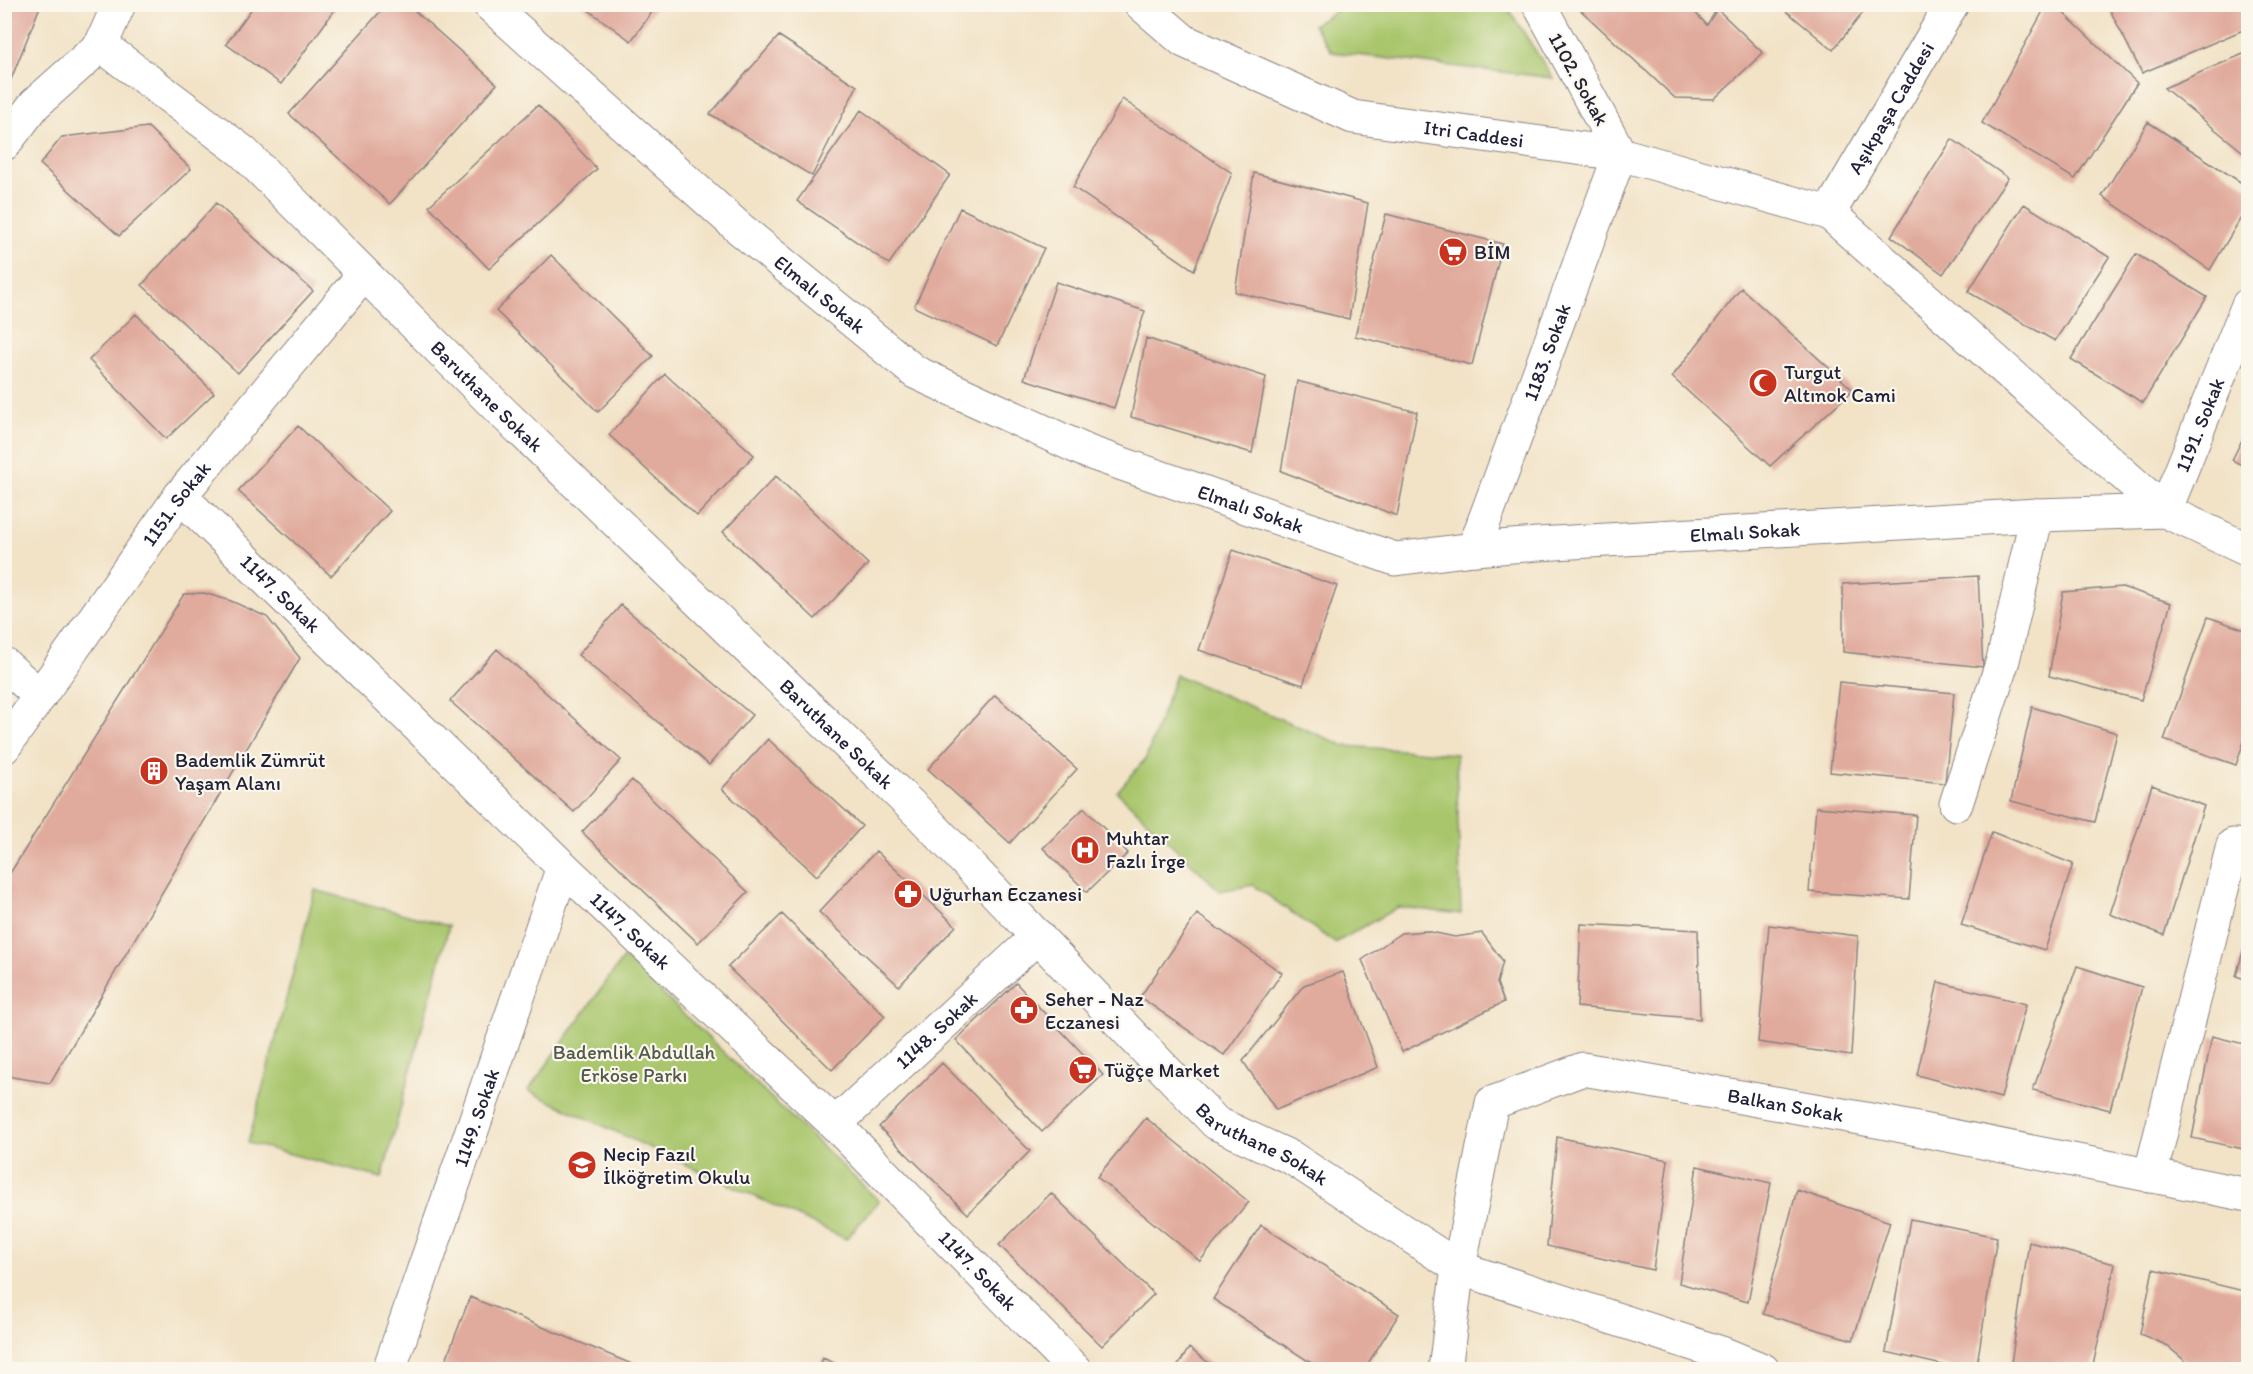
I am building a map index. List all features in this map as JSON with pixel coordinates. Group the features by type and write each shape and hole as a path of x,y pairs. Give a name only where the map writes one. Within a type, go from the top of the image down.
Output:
{"street":[{"path":"4,144 35,105 101,45 119,4"},
{"name":"Elmalı Sokak","path":"489,4 739,228 915,372 1088,452 1395,559 1474,549 2037,515 2165,511"},
{"name":"Itri Caddesi","path":"1141,4 1184,41 1353,117 1620,154 1829,213"},
{"name":"1102. Sokak","path":"1539,4 1620,154"},
{"name":"Aşıkpaşa Caddesi","path":"1829,213 1952,4"},
{"name":"Baruthane Sokak","path":"101,45 243,152 506,416 922,816 1216,1123 1292,1158 1459,1268 1724,1354 1763,1370"},
{"name":"1183. Sokak","path":"1474,549 1620,154"},
{"path":"1829,213 2165,511 2248,550"},
{"name":"1151. Sokak","path":"4,747 180,496 364,274"},
{"name":"1191. Sokak","path":"2165,511 2248,305"},
{"name":"1147. Sokak","path":"180,496 563,867 835,1124 1076,1370"},
{"path":"1956,804 2003,660 2037,515"},
{"path":"4,664 40,696"},
{"path":"2150,1176 2233,845 2248,846"},
{"name":"1149. Sokak","path":"389,1370 563,867"},
{"name":"1148. Sokak","path":"835,1124 1038,936"},
{"name":"Balkan Sokak","path":"1459,1268 1492,1103 1583,1069 1882,1122 2248,1195"},
{"path":"1445,1370 1459,1268"}],"green space":[{"path":"1346,5 1506,5 1553,78 1332,52 1313,25"},
{"path":"1176,675 1345,746 1456,754 1461,914 1398,907 1335,943 1253,885 1220,891 1117,792 1146,758"},
{"path":"315,890 449,926 382,1178 248,1143"},
{"name":"Bademlik Abdullah Erköse Parkı","path":"624,957 879,1201 846,1239 528,1091"}],"building":[{"path":"4,4 41,4 10,82 4,80"},
{"path":"255,4 339,4 281,84 226,44"},
{"path":"387,4 407,4 497,84 390,204 289,114"},
{"path":"580,4 658,4 631,41"},
{"path":"1574,4 1687,4 1707,25 1717,9 1763,53 1714,99 1675,98"},
{"path":"1778,4 1870,4 1833,50"},
{"path":"2047,4 2054,4 2137,83 2075,179 1982,123"},
{"path":"2107,4 2248,4 2248,28 2142,73"},
{"path":"779,36 857,86 812,176 710,114"},
{"path":"2248,52 2248,156 2164,88"},
{"path":"1122,99 1232,173 1194,270 1073,187"},
{"path":"538,105 597,169 489,269 429,206"},
{"path":"861,110 950,175 889,264 797,201"},
{"path":"2148,122 2248,187 2248,206 2210,270 2102,196"},
{"path":"148,127 191,169 119,236 40,164 62,137"},
{"path":"1952,139 2008,178 1943,274 1891,236"},
{"path":"1254,173 1368,203 1349,319 1235,292"},
{"path":"216,203 313,291 238,373 142,285"},
{"path":"2024,204 2109,257 2055,341 1968,292"},
{"path":"960,208 1044,248 997,346 914,307"},
{"path":"1386,214 1503,244 1472,365 1355,336"},
{"path":"2136,254 2207,297 2143,403 2071,359"},
{"path":"551,255 653,356 598,412 496,311"},
{"path":"1056,282 1145,311 1114,408 1024,379"},
{"name":"Turgut Altınok Cami","path":"1741,288 1853,390 1770,466 1672,377"},
{"path":"136,314 214,393 166,439 89,360"},
{"path":"1146,338 1266,377 1252,453 1131,417"},
{"path":"665,374 754,455 697,516 609,435"},
{"path":"1297,381 1417,412 1397,516 1281,471"},
{"path":"298,426 390,511 331,576 238,491"},
{"path":"2248,428 2248,468 2232,460"},
{"path":"776,476 868,564 815,619 723,532"},
{"path":"1233,550 1337,586 1303,685 1199,650"},
{"path":"1978,576 1983,667 1843,652 1843,584"},
{"path":"2122,587 2171,603 2141,700 2049,676 2063,592"},
{"name":"Bademlik Zümrüt Yaşam Alanı","path":"204,593 231,601 267,617 300,658 50,1083 12,1077 4,1071 4,883 184,594"},
{"path":"621,605 752,715 709,765 578,655"},
{"path":"2208,617 2248,631 2248,729 2236,765 2164,740"},
{"path":"497,649 621,760 574,812 450,701"},
{"path":"1839,682 1954,693 1945,783 1830,772"},
{"path":"995,695 1077,769 1010,843 928,769"},
{"path":"2032,707 2117,733 2095,822 2011,801"},
{"path":"768,739 862,826 817,876 722,789"},
{"path":"632,780 748,892 698,943 582,832"},
{"path":"2152,785 2204,806 2164,935 2110,914"},
{"path":"1816,807 1916,815 1909,899 1809,892"},
{"name":"Muhtar Fazlı İrge","path":"1084,808 1128,853 1087,892 1043,848"},
{"path":"1992,832 2073,864 2045,950 1961,925"},
{"path":"876,851 956,926 899,986 819,912"},
{"path":"782,914 885,1016 832,1070 728,967"},
{"path":"1197,914 1282,973 1224,1055 1140,997"},
{"path":"1581,924 1698,930 1700,1019 1577,1007"},
{"path":"1769,925 1858,936 1851,1056 1758,1042"},
{"path":"1426,931 1455,937 1482,933 1503,961 1497,983 1504,1002 1402,1052 1362,960 1401,933"},
{"path":"2248,934 2248,980 2236,976"},
{"path":"2077,966 2142,987 2110,1110 2033,1090"},
{"path":"1343,972 1378,1067 1276,1110 1243,1061 1304,985"},
{"path":"1938,982 2026,1004 2001,1098 1917,1075"},
{"path":"1016,983 1103,1075 1042,1132 956,1040"},
{"path":"2212,1036 2248,1045 2248,1150 2192,1138"},
{"path":"942,1063 1030,1151 968,1214 879,1127"},
{"path":"1146,1118 1249,1202 1200,1261 1097,1177"},
{"path":"1557,1137 1668,1160 1653,1270 1547,1246"},
{"path":"1697,1166 1771,1183 1748,1302 1679,1283"},
{"path":"1797,1190 1890,1222 1853,1340 1763,1314"},
{"path":"1051,1193 1154,1294 1102,1346 999,1245"},
{"path":"1910,1219 1997,1237 1976,1370 1964,1370 1886,1352"},
{"path":"1261,1225 1399,1314 1364,1370 1322,1370 1213,1299"},
{"path":"2029,1242 2115,1264 2092,1370 2010,1370"},
{"path":"2153,1269 2248,1292 2248,1370 2196,1370 2166,1345 2140,1334"},
{"path":"470,1297 644,1369 644,1370 442,1370"},
{"path":"1189,1348 1218,1370 1175,1370"},
{"path":"823,1358 849,1370 818,1370"}],"place":[{"name":"BİM","path":"1453,252"},
{"name":"Turgut Altınok Cami","path":"1763,383"},
{"name":"Bademlik Zümrüt Yaşam Alanı","path":"154,771"},
{"name":"Muhtar Fazlı İrge","path":"1085,850"},
{"name":"Uğurhan Eczanesi","path":"908,894"},
{"name":"Seher - Naz Eczanesi","path":"1024,1010"},
{"name":"Tüğçe Market","path":"1083,1070"},
{"name":"Necip Fazıl İlköğretim Okulu","path":"582,1165"}]}
